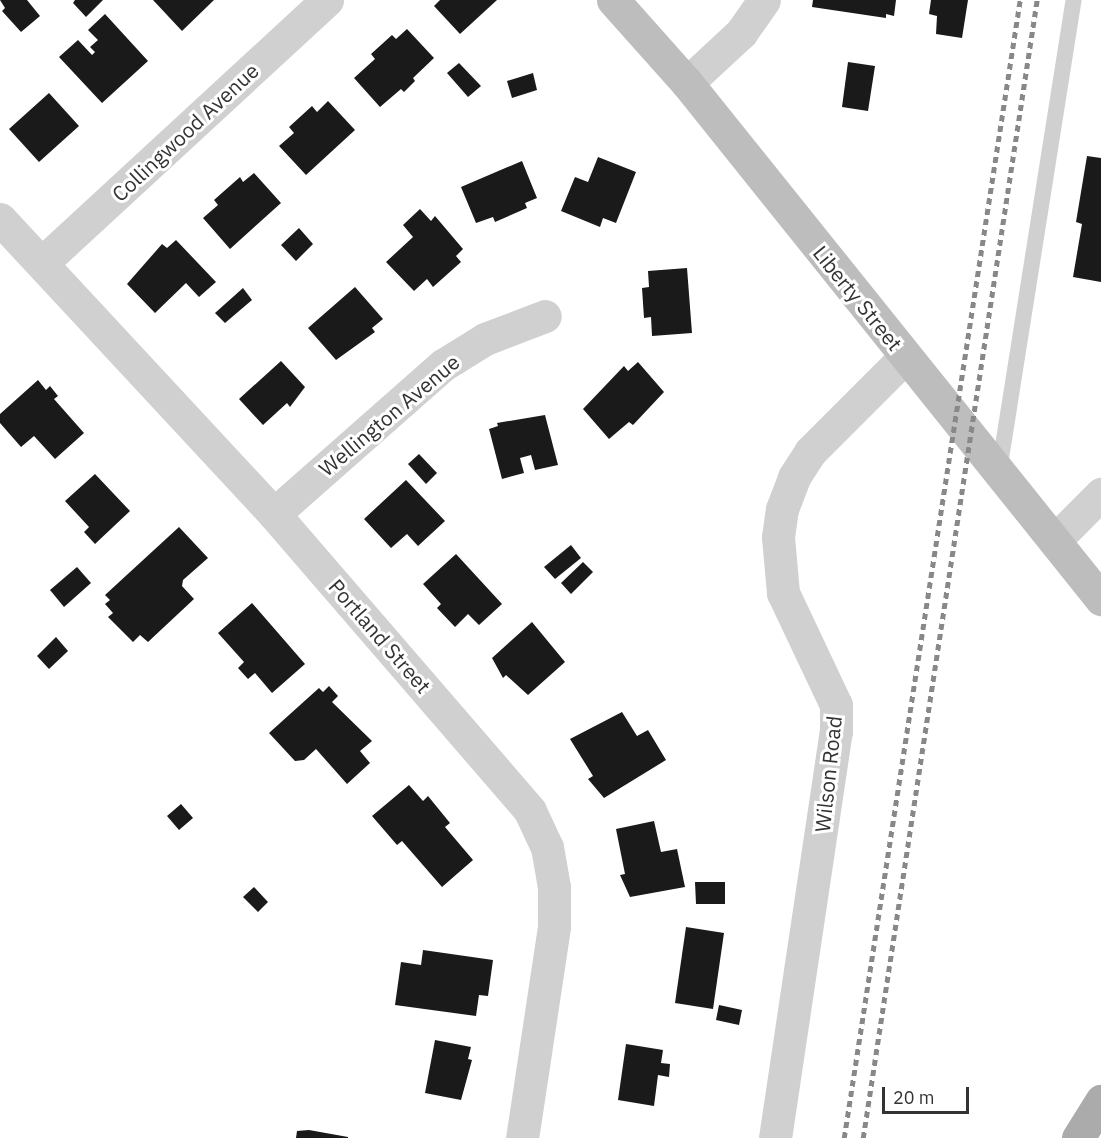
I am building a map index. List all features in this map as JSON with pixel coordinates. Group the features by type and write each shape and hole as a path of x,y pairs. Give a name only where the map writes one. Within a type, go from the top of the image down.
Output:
{"main road":[{"name":"Liberty Street","path":"613,0 687,83 905,357 1056,539 1101,599"},
{"path":"1078,1138 1101,1101"}],"street":[{"name":"Collingwood Avenue","path":"42,263 327,0"},
{"path":"687,83 741,33 764,0"},
{"name":"Portland Street","path":"0,219 274,514 505,778 530,811 547,847 554,887 554,927 522,1138"},
{"name":"Wellington Avenue","path":"274,514 443,365 485,339 545,316"},
{"name":"Wilson Road","path":"775,1138 836,732 836,705 783,593 778,537 782,509 794,477 810,452 905,357"},
{"path":"1056,539 1101,494"}],"lane":[{"path":"999,471 1074,0"}],"building":[{"path":"0,0 27,0 40,16 21,32 2,11 5,8"},
{"path":"75,0 103,0 86,17 73,3"},
{"path":"153,0 214,0 182,31"},
{"path":"440,0 497,0 460,34 434,6"},
{"path":"813,0 896,0 894,16 886,14 886,18 812,7"},
{"path":"931,0 968,0 962,38 936,34 937,16 929,14"},
{"path":"105,14 148,61 102,103 59,57 78,40 92,55 95,52 90,47 98,40 88,30"},
{"path":"407,29 434,58 413,78 415,81 404,92 401,89 380,107 354,78 375,59 371,54 392,35 396,39"},
{"path":"848,62 875,66 868,111 842,107"},
{"path":"459,63 481,86 468,97 447,73"},
{"path":"533,73 537,90 512,98 507,81"},
{"path":"49,93 79,126 39,162 9,129"},
{"path":"328,101 355,130 306,175 279,146 294,133 289,127 312,106 317,112"},
{"path":"1087,156 1101,158 1101,282 1073,277 1082,224 1076,222"},
{"path":"598,157 636,172 616,223 603,218 600,227 561,211 575,177 588,182"},
{"path":"522,161 537,198 525,203 527,208 495,222 493,217 476,223 461,187"},
{"path":"254,173 281,203 230,249 203,218 218,205 214,200 240,177 243,182"},
{"path":"420,209 431,221 435,216 463,249 456,256 461,262 433,287 427,279 414,291 386,262 413,237 403,225"},
{"path":"299,228 313,244 296,261 281,245"},
{"path":"176,240 216,282 199,297 186,283 155,313 127,284 162,244 167,248"},
{"path":"687,268 692,333 652,336 651,317 644,318 642,288 649,287 648,271"},
{"path":"355,287 383,319 372,328 375,332 336,360 308,328"},
{"path":"243,288 252,300 225,323 215,313"},
{"path":"281,361 305,387 290,407 287,403 263,425 239,399"},
{"path":"638,362 664,392 633,425 629,422 609,439 583,409 624,366 628,371"},
{"path":"38,380 46,390 50,386 58,396 54,399 84,433 55,459 34,436 21,447 0,423 0,414"},
{"path":"545,415 558,465 535,470 531,455 520,458 524,473 502,479 489,429 498,426 497,423"},
{"path":"419,454 437,473 426,484 408,464"},
{"path":"95,474 130,511 95,544 84,532 89,527 65,501"},
{"path":"406,480 445,521 418,546 407,534 391,548 364,519"},
{"path":"179,527 208,558 183,580 182,586 194,599 148,642 140,635 133,642 108,617 113,613 105,604 110,600 105,595"},
{"path":"571,545 581,558 555,579 544,567"},
{"path":"456,554 502,604 479,625 468,614 455,627 437,608 441,604 423,584"},
{"path":"583,562 593,572 571,594 561,583"},
{"path":"77,567 91,583 64,607 50,590"},
{"path":"252,603 305,664 272,693 255,673 248,679 238,668 244,662 218,633"},
{"path":"532,622 565,662 528,695 506,675 503,678 492,658"},
{"path":"56,637 68,651 49,669 37,656"},
{"path":"329,686 338,696 332,702 372,741 360,751 370,763 347,784 316,749 304,760 295,761 269,733 319,688 323,692"},
{"path":"622,712 637,736 648,730 666,760 604,798 588,779 593,776 570,739"},
{"path":"409,785 423,801 428,796 450,823 445,827 473,860 442,887 402,841 397,845 372,816"},
{"path":"181,804 193,818 179,830 167,816"},
{"path":"654,821 661,852 677,849 685,887 630,897 620,875 625,874 616,829"},
{"path":"695,882 725,882 725,904 696,904"},
{"path":"254,887 268,902 258,912 243,897"},
{"path":"686,927 724,933 713,1009 675,1003"},
{"path":"423,950 493,960 488,996 479,995 476,1016 395,1005 401,962 421,965"},
{"path":"719,1005 742,1010 739,1025 716,1020"},
{"path":"435,1040 471,1047 468,1059 472,1060 461,1100 425,1093"},
{"path":"626,1044 663,1050 661,1063 670,1064 669,1077 658,1075 654,1106 618,1100"},
{"path":"309,1130 348,1138 296,1138 297,1131"}],"railway":[{"path":"844,1138 1020,0"},
{"path":"863,1138 1037,0"}]}
